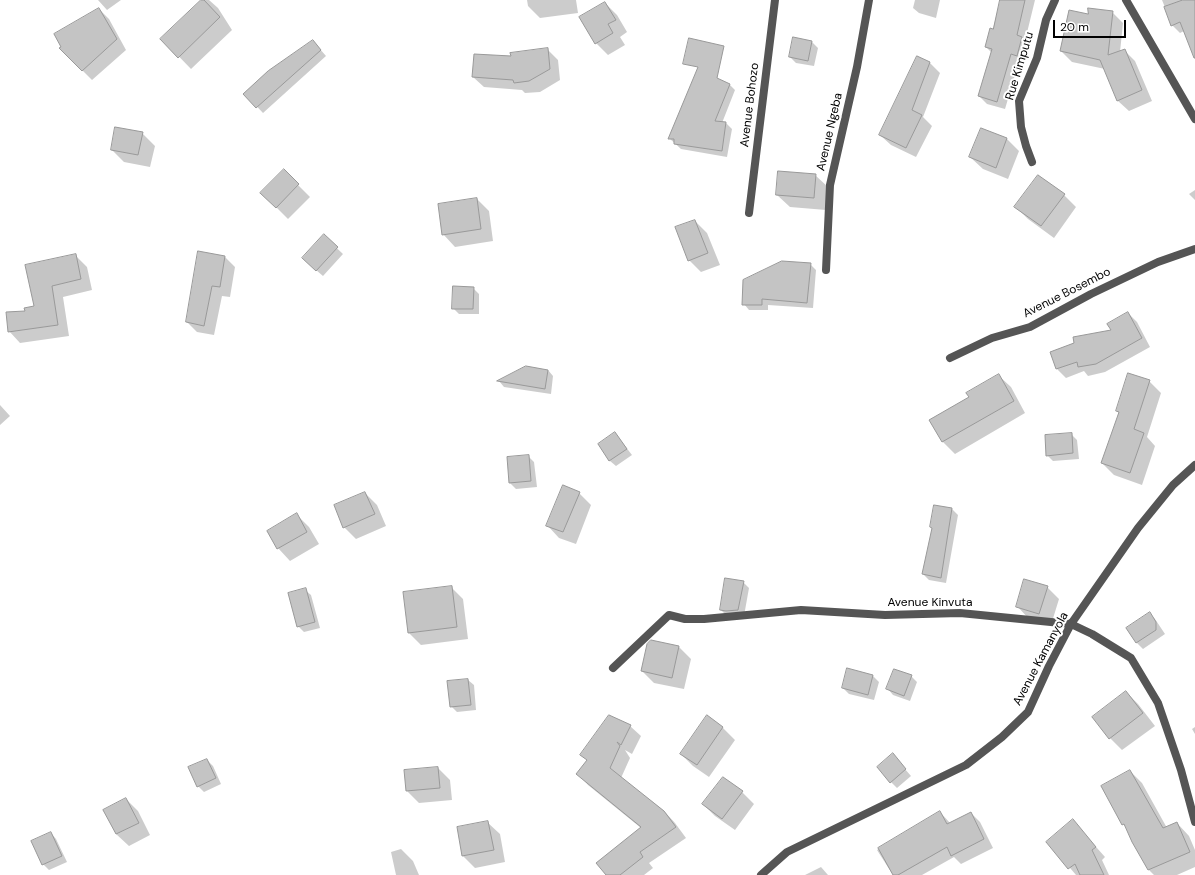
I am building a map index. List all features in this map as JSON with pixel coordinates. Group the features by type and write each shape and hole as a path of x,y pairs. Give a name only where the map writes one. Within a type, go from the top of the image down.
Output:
{"street":[{"name":"Avenue Bohozo","path":"749,213 775,0"},
{"name":"Avenue Ngeba","path":"826,270 830,185 857,67 869,0"},
{"name":"Rue Kimputu","path":"1032,162 1021,127 1019,102 1037,58 1046,20 1054,0"},
{"path":"1126,0 1195,119"},
{"name":"Avenue Bosembo","path":"950,358 992,338 1030,327 1091,294 1158,262 1195,249"},
{"name":"Avenue Kamanyola","path":"761,875 787,852 966,765 1002,736 1028,712 1049,666 1071,624 1138,528 1173,486 1195,465"},
{"name":"Avenue Kinvuta","path":"613,668 669,615 685,619 704,619 801,610 885,616 960,613 1071,624 1092,634 1131,658 1158,703 1181,770 1195,822"}],"building":[{"path":"201,0 204,0 220,17 178,58 160,39"},
{"path":"1000,0 1025,0 1017,35 1022,37 1017,56 1011,54 997,102 978,96 992,49 985,47 990,28 993,29"},
{"path":"1183,0 1195,0 1195,58 1180,22 1171,26 1164,7"},
{"path":"605,2 616,20 608,24 613,33 595,44 579,17"},
{"path":"99,8 117,39 82,71 59,48 61,47 54,34"},
{"path":"1088,8 1113,11 1108,55 1125,49 1142,90 1117,101 1100,60 1060,51 1069,10 1088,14"},
{"path":"793,37 812,41 808,61 789,57"},
{"path":"689,38 724,46 717,78 730,84 715,121 726,122 722,151 674,144 674,139 668,139 698,67 683,64"},
{"path":"313,40 321,50 256,108 243,94 268,71"},
{"path":"548,48 550,69 529,81 514,83 513,80 472,77 474,54 511,56 510,53"},
{"path":"917,56 930,62 912,110 922,115 906,148 879,135"},
{"path":"115,127 143,132 138,155 111,150"},
{"path":"981,128 1007,138 996,168 969,157"},
{"path":"284,169 299,184 276,208 260,193"},
{"path":"778,171 816,174 814,198 776,195"},
{"path":"1038,175 1065,194 1041,226 1014,207"},
{"path":"477,198 481,229 442,235 438,204"},
{"path":"695,220 708,253 688,261 675,227"},
{"path":"324,234 338,247 316,271 302,258"},
{"path":"198,251 225,256 220,287 212,286 204,326 186,322"},
{"path":"76,254 81,279 52,286 58,325 8,332 6,312 25,311 24,308 34,306 25,265"},
{"path":"782,261 811,263 807,303 762,299 762,305 742,305 743,280"},
{"path":"453,286 474,287 473,309 452,309"},
{"path":"1128,312 1142,338 1096,364 1078,367 1077,362 1056,369 1050,352 1074,343 1073,337 1111,330 1107,324"},
{"path":"526,366 548,370 545,389 497,381"},
{"path":"1128,373 1150,380 1134,429 1144,433 1130,473 1101,463 1119,412 1116,411"},
{"path":"999,374 1014,401 942,442 929,420 969,397 966,393"},
{"path":"615,432 627,449 609,461 598,444"},
{"path":"1072,433 1073,453 1046,456 1045,435"},
{"path":"529,455 531,481 509,483 507,457"},
{"path":"563,485 580,492 563,532 546,526"},
{"path":"365,492 375,514 343,528 334,505"},
{"path":"934,505 952,508 941,578 922,574 932,528 930,527"},
{"path":"297,513 307,532 277,549 267,531"},
{"path":"725,578 744,581 738,610 720,610"},
{"path":"1024,579 1048,586 1039,614 1016,607"},
{"path":"452,586 457,627 408,633 403,592"},
{"path":"306,588 315,622 297,627 288,593"},
{"path":"1150,612 1156,622 1156,630 1136,643 1126,628"},
{"path":"651,640 679,646 672,678 641,671 647,644"},
{"path":"847,668 873,675 868,695 842,688"},
{"path":"894,669 912,675 904,696 886,689"},
{"path":"468,679 471,705 450,707 447,681"},
{"path":"1126,691 1143,713 1109,739 1092,717"},
{"path":"609,715 631,725 621,745 617,742 620,746 610,768 664,811 676,827 640,852 643,857 620,875 606,875 596,863 641,827 576,774 587,760 580,755"},
{"path":"707,715 723,727 697,765 680,754"},
{"path":"893,753 906,769 890,783 877,767"},
{"path":"207,759 216,778 197,787 188,767"},
{"path":"438,767 440,788 406,791 404,770"},
{"path":"1130,770 1163,828 1177,822 1190,852 1148,870 1132,842 1124,824 1122,825 1101,786"},
{"path":"723,777 743,791 722,819 702,804"},
{"path":"126,798 139,823 116,834 103,810"},
{"path":"940,811 947,824 971,812 984,839 951,856 947,847 898,875 893,875 878,848"},
{"path":"1073,819 1096,847 1092,850 1104,875 1080,875 1075,864 1068,869 1046,842"},
{"path":"488,821 494,850 462,856 457,827"},
{"path":"51,832 62,856 42,865 31,841"}]}
